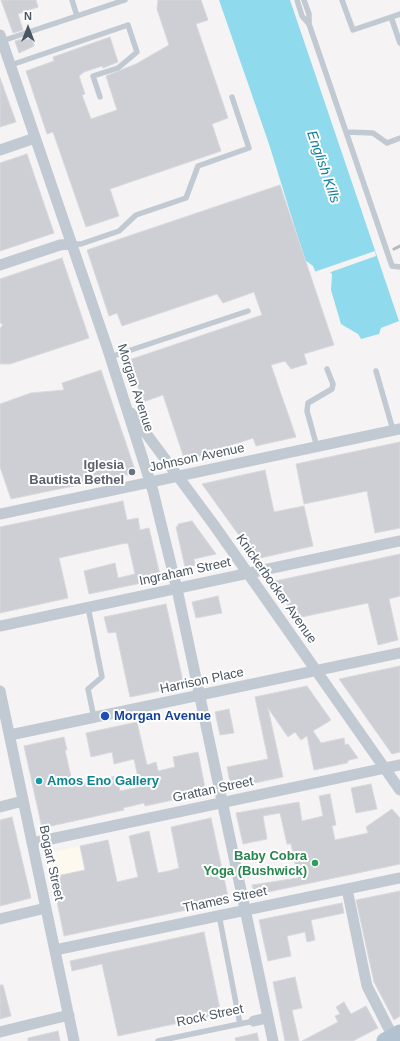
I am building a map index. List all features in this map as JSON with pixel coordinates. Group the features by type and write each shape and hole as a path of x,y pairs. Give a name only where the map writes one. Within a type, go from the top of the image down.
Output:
{"street":[{"name":"Morgan Avenue","path":"1,38 110,357 150,482 177,589 273,1041"},
{"path":"0,150 35,138"},
{"path":"0,265 60,245 71,244"},
{"name":"Knickerbocker Avenue","path":"126,406 248,573 400,790"},
{"name":"Johnson Avenue","path":"0,514 397,430"},
{"name":"Ingraham Street","path":"0,626 400,541"},
{"name":"Harrison Place","path":"10,736 400,653"},
{"name":"Bogart Street","path":"0,692 74,1041"},
{"name":"Grattan Street","path":"32,843 400,765"},
{"path":"0,807 23,801"},
{"name":"Thames Street","path":"55,950 400,878"},
{"path":"347,889 367,986 393,1037"},
{"path":"0,919 46,908"},
{"path":"0,1032 69,1015"},
{"name":"Rock Street","path":"254,1021 268,1018"}],"lane":[{"path":"72,0 77,16"},
{"path":"1,38 77,16 125,0"},
{"path":"297,0 302,16 309,24"},
{"path":"304,0 309,14 309,24 392,266 400,267"},
{"path":"342,0 353,30 400,14"},
{"path":"391,17 400,43"},
{"path":"10,65 128,25 137,52 118,68 93,76 100,97"},
{"path":"71,244 81,244 119,231 136,215 186,198 198,166 249,148 232,97"},
{"path":"347,132 373,133 387,143 400,138"},
{"path":"110,357 248,311"},
{"path":"317,446 307,412 308,403 332,389 333,384 327,368"},
{"path":"376,371 397,430"},
{"path":"88,607 102,676 88,689 94,718"},
{"path":"219,915 240,1024"},
{"name":"Rock Street","path":"158,1041 254,1021"}],"shaded area":[{"path":"80,846 85,870 52,877 47,853"}],"water":[{"name":"English Kills","path":"219,0 290,0 399,321 381,328 379,334 361,339 358,334 341,324 331,290 332,274 327,269 316,273 313,266 305,260 269,144"}],"pier":[{"path":"375,251 376,256 328,273 326,271 316,275 314,272"}],"building":[{"path":"1,0 36,0 38,7 18,14 23,30 13,33"},
{"path":"158,0 201,0 208,20 196,24 228,118 212,124 221,151 110,189 119,216 86,227 53,132 47,134 26,71 54,61 53,57 110,37 118,62 103,68 102,66 84,72 79,76 85,94 82,95 91,119 117,110 106,76 136,64 169,45 157,9"},
{"path":"26,38 26,40 32,38 34,46 19,53 15,41"},
{"path":"0,78 16,122 0,127"},
{"path":"27,154 54,233 0,251 0,163"},
{"path":"280,185 334,345 304,354 307,364 291,369 285,361 271,365 296,437 256,446 253,438 185,461 163,395 143,402 129,360 262,315 254,292 223,303 217,294 122,326 117,313 109,316 87,250"},
{"path":"62,258 89,338 10,364 0,364 0,329 3,324 0,323 0,279"},
{"path":"101,370 136,473 11,499 0,467 0,404 31,393 64,390 62,383"},
{"path":"400,442 400,528 375,533 367,491 304,504 296,464"},
{"path":"265,470 274,512 304,506 313,546 256,559 202,484"},
{"path":"123,501 127,520 138,518 140,530 149,528 161,579 89,594 84,571 115,563 118,578 135,574 128,543 121,544 59,558 68,598 0,613 0,527"},
{"path":"192,521 216,554 194,559 195,565 185,567 176,527 178,524"},
{"path":"400,554 400,596 389,599 398,640 378,645 368,603 297,618 271,582"},
{"path":"218,596 222,613 196,618 192,602"},
{"path":"166,604 184,686 130,697 116,632 108,633 104,617"},
{"path":"400,666 400,752 392,754 339,679"},
{"path":"307,686 331,720 313,731 321,743 344,738 345,745 348,744 358,758 349,760 347,763 314,770 307,736 301,740 295,732 288,737 268,708 283,777 231,788 227,767 268,759 255,697"},
{"path":"229,709 234,733 220,735 215,712"},
{"path":"137,722 147,765 156,762 158,771 175,767 173,757 198,752 206,793 145,806 144,803 123,808 124,810 42,828 24,746 64,737 67,750 65,750 73,786 116,776 120,791 140,787 134,759 114,764 112,752 91,757 86,733"},
{"path":"371,784 377,809 356,813 351,788"},
{"path":"330,794 336,825 332,826 335,840 368,833 366,827 392,809 400,818 400,864 254,895 252,885 298,878 291,844 287,844 280,813 263,816 267,839 243,844 236,813 299,802 302,821 323,816 319,796"},
{"path":"12,817 31,898 0,906 0,820"},
{"path":"211,818 229,901 64,936 52,877 85,870 80,846 108,840 117,882 138,877 129,836 149,831 158,873 169,871 179,868 171,827"},
{"path":"400,891 400,1016 394,1020 374,982 356,900"},
{"path":"342,903 344,913 311,920 315,940 307,942 305,932 287,936 291,956 268,961 259,920"},
{"path":"204,932 221,1014 118,1036 102,964 72,971 70,961"},
{"path":"295,977 302,1008 292,1010 299,1041 285,1041 273,982"},
{"path":"0,985 3,985 11,1016 0,1019"},
{"path":"344,1002 351,1014 366,1006 378,1028 353,1041 302,1041 338,1022 335,1016 340,1014 336,1007"},
{"path":"58,1031 60,1041 28,1041 28,1038"},
{"path":"257,1033 259,1041 236,1041 235,1038"}],"railway":[{"path":"394,249 400,246"}],"place":[{"name":"Iglesia Bautista Bethel","path":"132,472"},
{"name":"Morgan Avenue","path":"105,716"},
{"name":"Amos Eno Gallery","path":"39,781"},
{"name":"Baby Cobra Yoga (Bushwick)","path":"315,863"}]}
